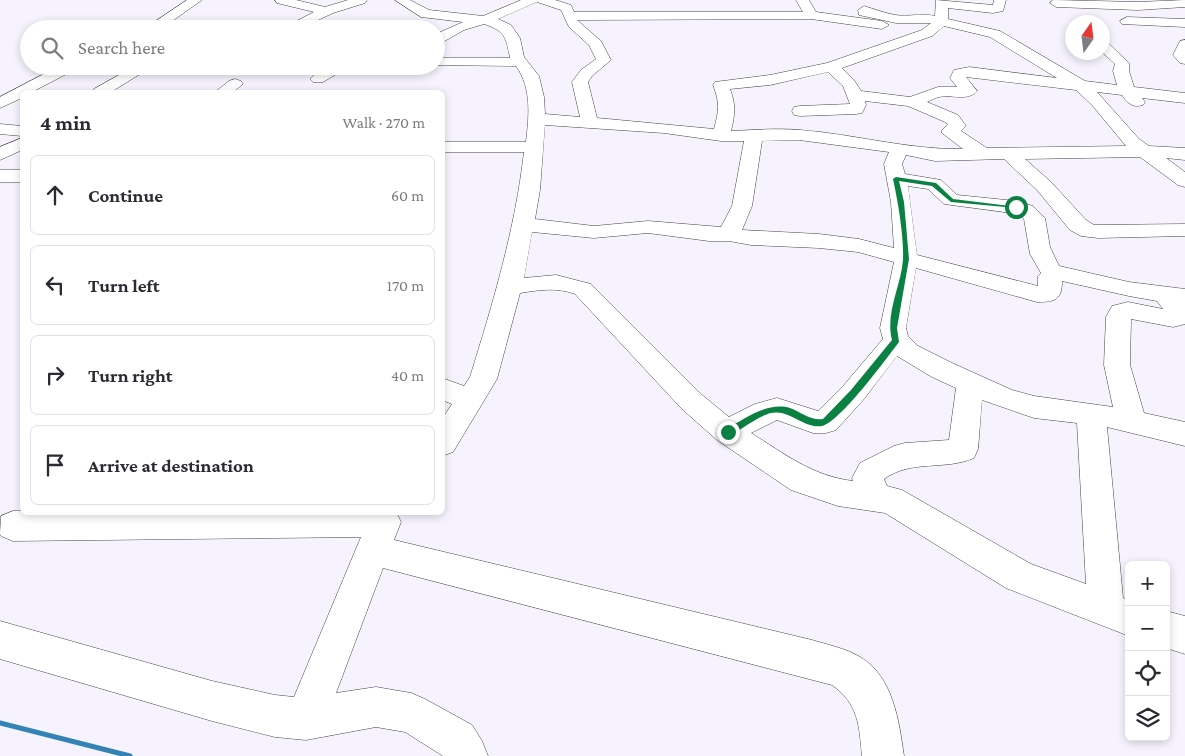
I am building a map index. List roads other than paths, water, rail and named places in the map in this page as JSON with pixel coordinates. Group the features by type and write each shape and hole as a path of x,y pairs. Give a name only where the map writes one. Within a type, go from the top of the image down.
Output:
{"street":[{"path":"165,20 196,0"},
{"path":"281,0 326,11"},
{"path":"307,20 326,11 361,0"},
{"path":"401,0 426,14 484,19 499,24 510,31 519,62 531,76 536,97 537,119 530,190 510,287 483,379 445,439"},
{"path":"445,31 484,19 532,0"},
{"path":"542,0 566,7 576,29 596,44 604,60 586,73 580,82 589,121"},
{"path":"802,0 808,6 809,15"},
{"path":"883,4 941,9 993,9 999,8 1000,0"},
{"path":"1055,1 1138,6 1185,3"},
{"path":"1055,1 1068,15"},
{"path":"864,10 864,12 869,14 896,20 922,18 941,9"},
{"path":"799,92 831,67 927,33 941,9"},
{"path":"941,9 995,34 1080,85 1098,102 1142,152 1182,178"},
{"path":"569,16 809,15 927,33"},
{"path":"445,28 460,18"},
{"path":"1110,20 1166,24 1185,23"},
{"path":"1166,24 1185,38"},
{"path":"1185,44 1180,55 1185,60"},
{"path":"1110,52 1122,63 1121,71 1132,100 1185,110"},
{"path":"445,62 519,62"},
{"path":"721,136 728,111 722,85 770,80 799,92 856,108 858,105 856,95 849,82 831,67"},
{"path":"914,101 938,92 969,91 958,78 960,73 963,72 1185,98"},
{"path":"25,90 54,75"},
{"path":"104,90 130,75"},
{"path":"318,79 326,75"},
{"path":"799,92 805,135"},
{"path":"0,103 20,93"},
{"path":"856,95 914,101 954,120 956,126 951,130 951,133 984,155"},
{"path":"537,119 589,121 664,128 721,136 805,135 935,155 1142,152 1185,154"},
{"path":"0,129 20,131"},
{"path":"729,234 742,206 754,137"},
{"path":"0,154 20,144"},
{"path":"445,147 534,147"},
{"path":"900,149 893,164 901,202 906,259 893,328 896,340 909,352 1002,397 1034,407 1131,421 1185,434"},
{"path":"1010,155 1044,186 1083,229 1098,232 1185,230"},
{"path":"0,176 20,176"},
{"path":"896,179 934,184 951,200 1016,207 1026,210 1034,218 1034,229 1043,263 1053,273 1129,289 1175,296 1178,317 1173,318 1128,310 1121,312 1119,316 1117,366 1131,421"},
{"path":"522,224 594,232 648,227 709,234 729,234 751,238 819,241 859,246 1037,294 1050,292 1050,276 1053,273"},
{"path":"510,287 559,282 572,283 584,289 692,402 728,432 802,481 838,493 891,500 905,506 1019,576 1117,614 1091,414"},
{"path":"1129,289 1140,312"},
{"path":"728,432 770,410 787,410 812,422 826,422 854,392 896,340"},
{"path":"875,497 868,478 871,472 878,467 906,455 956,452 963,449 970,383"},
{"path":"445,389 471,400"},
{"path":"13,525 383,528 846,671 861,683 871,697 878,716 883,756"},
{"path":"306,719 383,528"},
{"path":"1170,630 1185,635"},
{"path":"0,640 212,701 275,716 306,719 376,707 411,712 456,740 467,756"}],"railway":[{"path":"0,723 130,756"}]}
